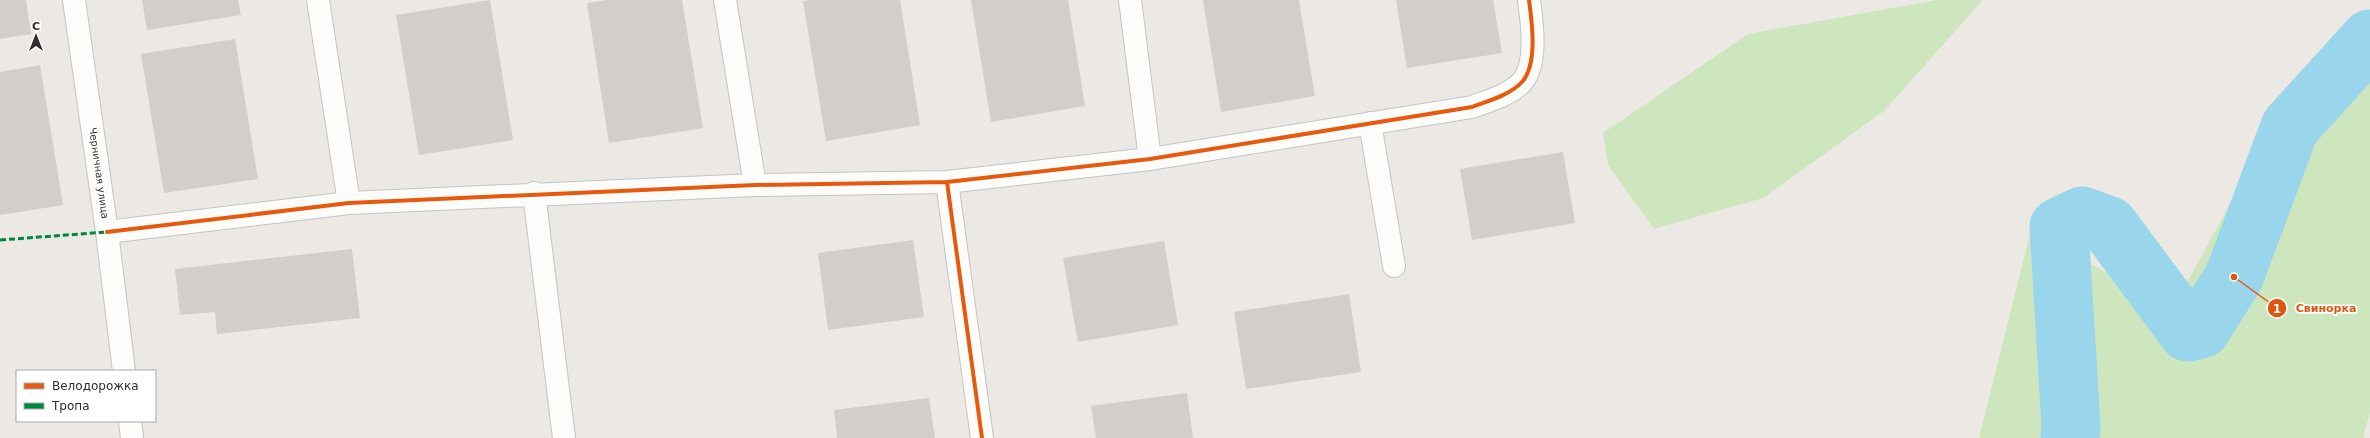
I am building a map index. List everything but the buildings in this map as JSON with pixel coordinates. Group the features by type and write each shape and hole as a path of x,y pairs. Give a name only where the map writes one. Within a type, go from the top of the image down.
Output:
{"street":[{"name":"Черничная улица","path":"74,0 107,232 124,370"},
{"path":"318,0 349,203"},
{"path":"725,0 755,185"},
{"path":"1130,0 1150,159"},
{"path":"107,232 349,203 534,193 755,185 947,182 1150,159 1472,107 1501,96 1522,82 1530,63 1534,37 1529,0"},
{"path":"1370,123 1394,266"},
{"path":"947,182 982,438"},
{"path":"534,193 564,438"},
{"path":"130,422 132,438"}],"green space":[{"path":"1937,0 1983,0 1884,111 1763,198 1654,229 1608,165 1603,133 1748,34"},
{"path":"2370,55 2370,412 2363,438 1979,438 2031,230 2172,310 2270,131"}],"waterway":[{"path":"2070,438 2071,426 2059,227 2082,216 2109,226 2188,332 2201,329 2234,277 2290,127 2370,39"}],"marked path":[{"path":"0,240 107,232"}],"cycle path":[{"path":"107,232 349,203 755,185 947,182 1150,159 1472,107 1511,91 1522,82 1527,74 1530,65 1533,42 1529,0"},
{"path":"947,182 982,438"}],"place":[{"name":"Свинорка","path":"2234,277"}]}
